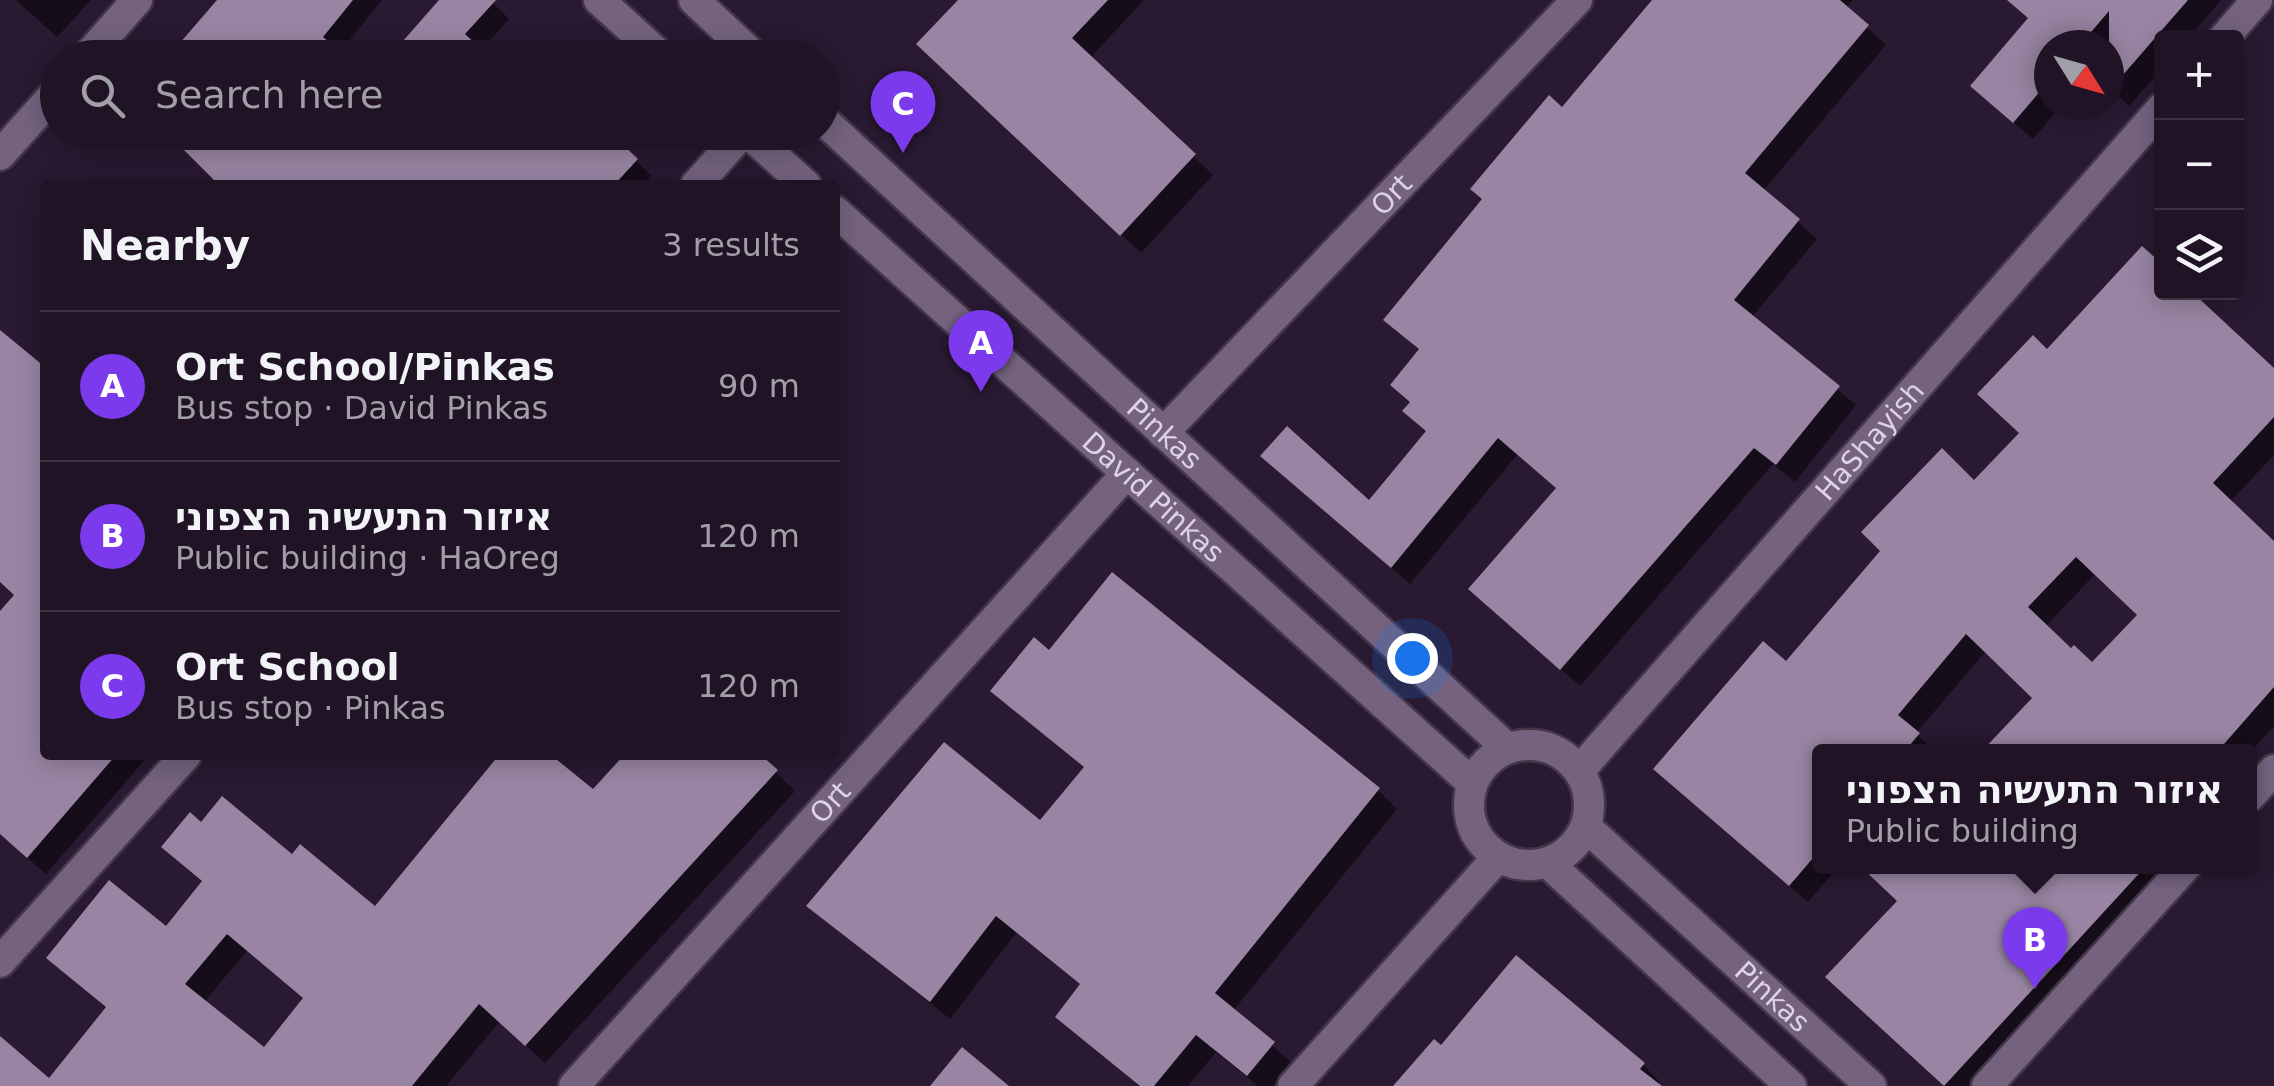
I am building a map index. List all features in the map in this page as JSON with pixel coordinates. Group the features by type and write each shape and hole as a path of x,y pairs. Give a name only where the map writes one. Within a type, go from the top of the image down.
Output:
{"street":[{"path":"102,40 137,0"},
{"path":"599,0 643,40"},
{"path":"694,0 737,40"},
{"name":"Ort","path":"1163,434 1576,0"},
{"path":"2231,30 2257,0"},
{"path":"0,155 40,110"},
{"name":"HaShayish","path":"1579,771 2154,117"},
{"name":"Pinkas","path":"840,136 1507,748"},
{"path":"701,180 728,150"},
{"path":"766,150 800,180"},
{"name":"David Pinkas","path":"840,215 1472,783"},
{"name":"Ort","path":"574,1086 1127,473"},
{"path":"1545,746 1564,756 1579,771 1590,806 1586,827 1567,853 1548,863 1517,865 1497,858 1472,825 1468,804 1472,783 1489,760 1507,748 1545,746"},
{"path":"0,962 182,760"},
{"path":"2257,788 2274,770"},
{"name":"Pinkas","path":"1586,827 1871,1086"},
{"path":"1293,1086 1497,858"},
{"name":"Pinkas","path":"1548,863 1791,1086"},
{"path":"1987,1086 2179,874"}],"building":[{"path":"217,0 353,0 323,37 327,40 183,40"},
{"path":"439,0 496,0 465,34 472,40 404,40"},
{"path":"958,0 1108,0 1072,38 1196,154 1120,236 916,44"},
{"path":"1652,0 1840,0 1869,25 1745,173 1800,219 1734,300 1840,386 1776,465 1754,448 1560,670 1468,589 1556,488 1498,438 1391,568 1260,456 1287,426 1369,500 1426,431 1402,411 1410,402 1390,385 1419,349 1383,320 1482,199 1470,189 1549,95 1562,107"},
{"path":"2007,0 2188,0 2162,30 2154,30 2154,39 2124,74 2124,30 2109,30 2109,11 2093,30 2034,30 2034,98 2013,123 1970,86 2028,18"},
{"path":"184,150 628,150 638,159 619,180 214,180"},
{"path":"2142,246 2154,257 2154,300 2201,300 2274,368 2274,417 2213,483 2274,541 2274,687 2224,744 1989,744 2032,698 1966,634 1898,715 1920,733 1911,744 1812,744 1812,859 1789,886 1653,769 1763,641 1786,661 1880,551 1861,532 1942,448 1974,480 2019,433 1977,394 2033,335 2047,349","holes":["2076,557 2137,615 2092,662 2074,645 2071,648 2028,607"]},
{"path":"0,330 40,363 40,760 112,760 27,858 0,834 0,611 14,595 0,582"},
{"path":"1112,572 1380,788 1215,993 1275,1042 1247,1076 1196,1035 1154,1086 1140,1086 1055,1017 1080,984 996,916 930,1002 806,906 944,742 1040,820 1084,767 990,691 1034,637 1049,650"},
{"path":"495,760 557,760 593,789 619,760 767,760 778,770 525,1046 479,1004 412,1086 0,1086 0,1036 49,1078 106,1007 46,958 109,880 166,926 202,881 161,847 190,812 201,822 222,796 292,854 300,844 375,906","holes":["227,934 303,998 264,1047 185,984"]},
{"path":"1868,874 2139,874 1944,1086 1825,977 1897,901"},
{"path":"1516,955 1645,1063 1640,1069 1662,1086 1393,1086 1434,1039 1441,1045"},
{"path":"962,1047 1009,1086 930,1086"}],"place":[{"name":"Ort School","path":"903,153"},
{"name":"Ort School/Pinkas","path":"981,392"},
{"name":"איזור התעשיה הצפוני","path":"2035,989"}]}
